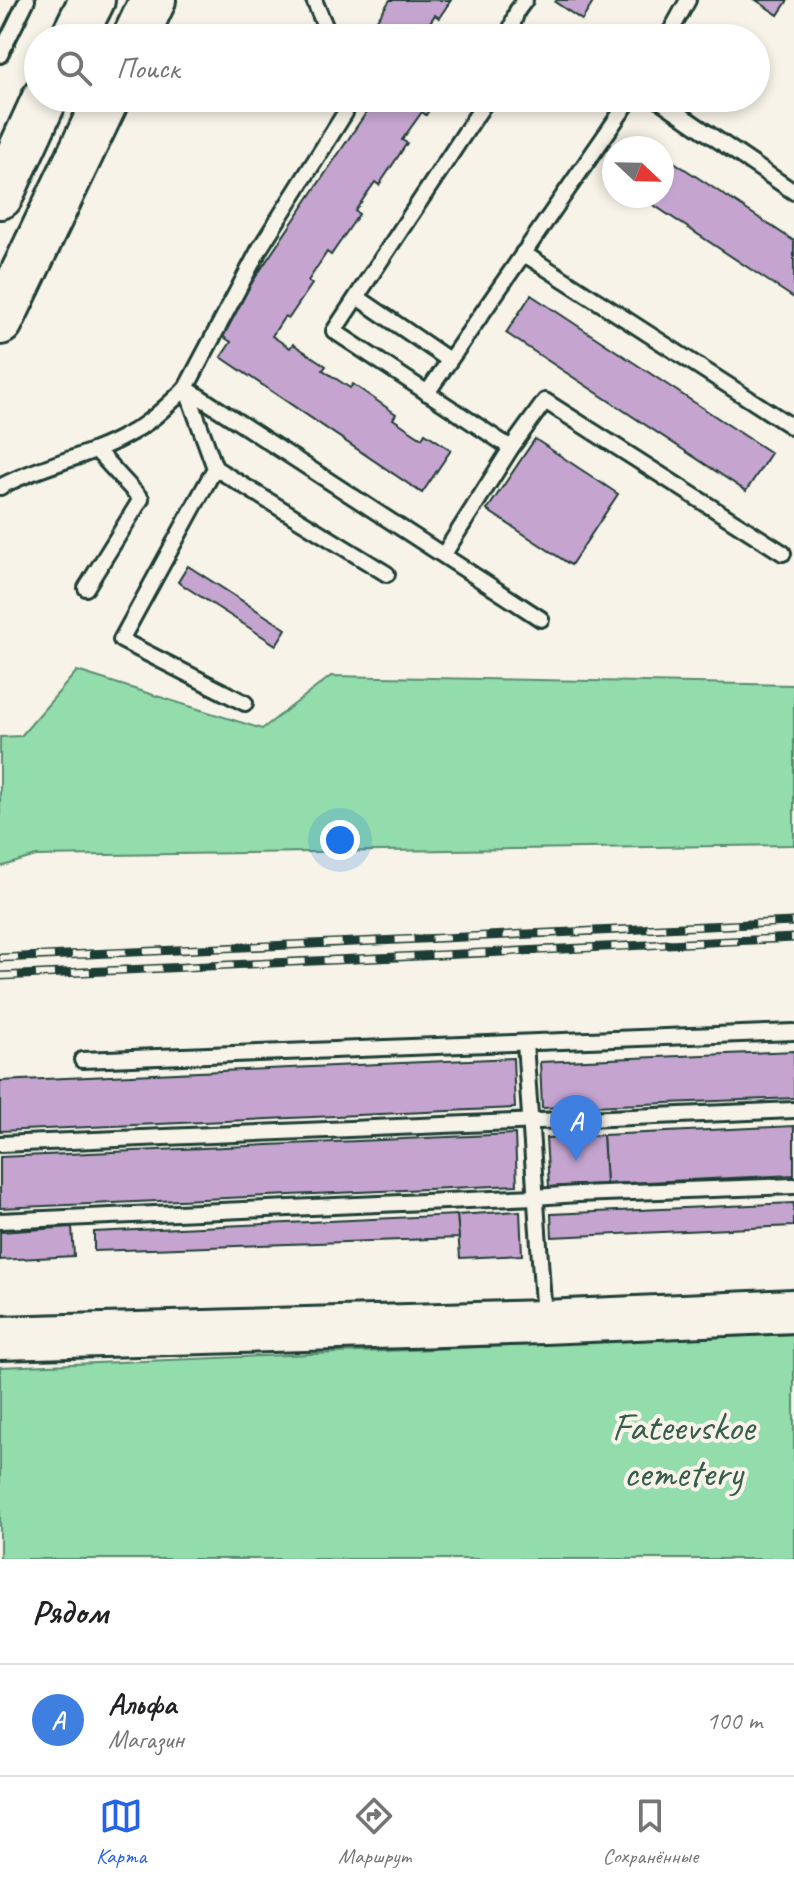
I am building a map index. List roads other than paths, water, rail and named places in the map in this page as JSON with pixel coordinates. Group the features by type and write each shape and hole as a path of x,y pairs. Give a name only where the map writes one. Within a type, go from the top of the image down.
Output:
{"main road":[{"path":"80,24 92,0"},
{"path":"142,24 153,0"},
{"path":"0,196 39,112"},
{"path":"0,322 100,112"}],"street":[{"path":"0,1338 544,1322 794,1311"}],"lane":[{"path":"0,55 27,0"},
{"path":"314,0 324,24"},
{"path":"513,24 525,0"},
{"path":"675,24 688,0"},
{"path":"0,487 130,434 186,388 260,248 345,112"},
{"path":"479,112 334,331 511,448"},
{"path":"427,393 621,112"},
{"path":"677,112 794,192"},
{"path":"523,253 794,428"},
{"path":"357,297 449,360"},
{"path":"186,388 215,468 387,574"},
{"path":"186,388 541,619"},
{"path":"444,554 511,448 545,401 783,553"},
{"path":"86,588 141,499 96,450"},
{"path":"215,468 121,640 245,703"},
{"path":"82,1060 794,1032"},
{"path":"525,1043 544,1322"},
{"path":"0,1144 794,1110"},
{"path":"0,1221 535,1197 578,1189 794,1186"}],"railway":[{"path":"0,958 794,922"},
{"path":"0,976 794,938"}],"place":[{"name":"Альфа","path":"576,1161"}],"park label":[{"name":"Fateevskoe cemetery","path":"683,1449"}]}
